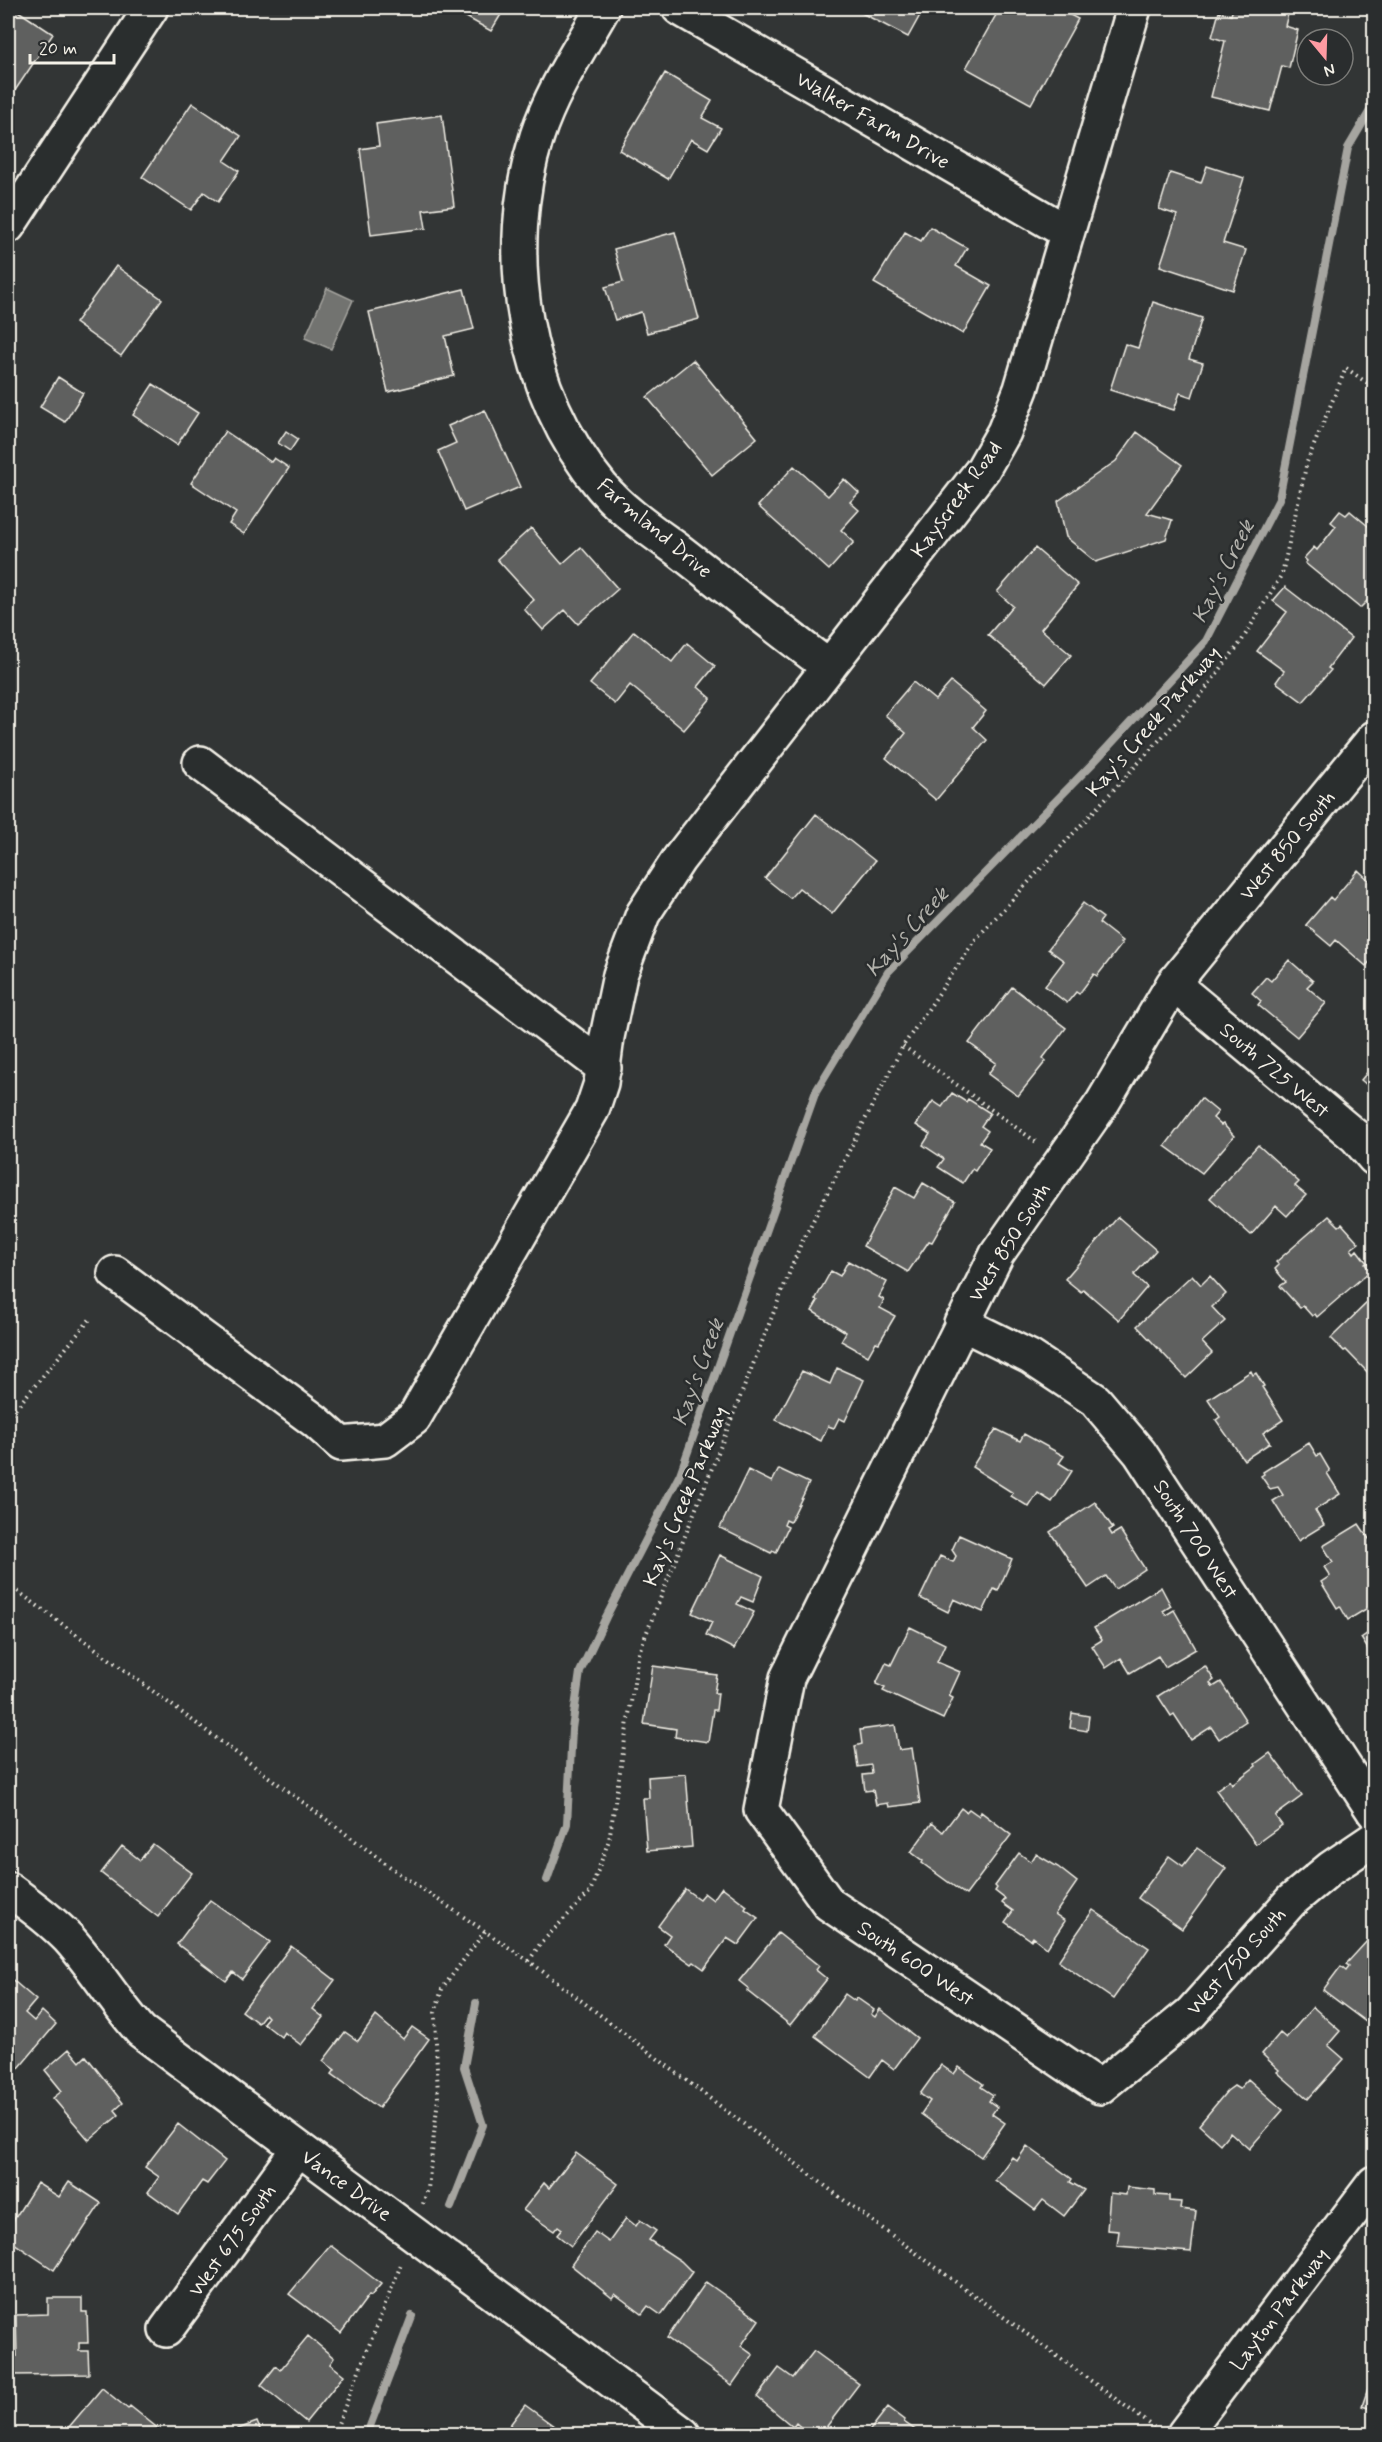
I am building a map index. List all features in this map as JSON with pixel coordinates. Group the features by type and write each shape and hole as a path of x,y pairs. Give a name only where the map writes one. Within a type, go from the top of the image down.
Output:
{"street":[{"path":"8,226 151,8"},
{"name":"Farmland Drive","path":"603,8 554,95 537,136 525,183 520,235 521,283 533,350 550,402 576,452 603,489 829,667"},
{"name":"Walker Farm Drive","path":"679,8 1067,232"},
{"name":"Kayscreek Road","path":"115,1273 305,1414 341,1444 385,1440 414,1418 592,1110 602,1083 620,975 643,914 679,859 983,469 1004,432 1021,389 1134,8"},
{"name":"West 850 South","path":"761,1810 787,1678 997,1254 1103,1102 1173,984 1374,738"},
{"path":"200,763 604,1068"},
{"name":"South 725 West","path":"1173,984 1356,1137 1374,1158"},
{"name":"South 700 West","path":"961,1323 1030,1357 1095,1400 1140,1453 1374,1812"},
{"name":"South 600 West","path":"761,1810 829,1904 1100,2087"},
{"name":"West 750 South","path":"1100,2087 1191,2013 1291,1901 1331,1868 1374,1839"},
{"name":"Vance Drive","path":"8,1889 36,1909 69,1939 122,2010 141,2031 683,2434"},
{"name":"West 675 South","path":"166,2330 298,2149"},
{"name":"Layton Parkway","path":"1170,2431 1374,2183"}],"path":[{"name":"Kay's Creek Parkway","path":"529,1961 540,1944 590,1892 609,1840 639,1652 800,1246 903,1046 976,939 1200,696 1241,642 1282,574 1307,462 1346,368 1374,388"},
{"path":"903,1046 1060,1161"},
{"path":"8,1418 91,1318"},
{"path":"8,1584 400,1874 529,1961 849,2204 1170,2431"},
{"path":"421,2211 428,2188 438,2098 435,2013 442,1989 484,1931"},
{"path":"334,2434 401,2267"}],"shaded area":[{"path":"327,288 353,300 331,349 305,338"}],"building":[{"path":"450,8 505,8 491,31"},
{"path":"852,8 924,8 908,37"},
{"path":"1000,8 1057,8 1078,19 1031,104 966,68"},
{"path":"1233,8 1260,8 1288,14 1285,26 1295,29 1295,43 1289,68 1282,66 1270,111 1211,97 1225,41 1212,37 1219,12 1231,15"},
{"path":"15,9 53,34 8,101 8,20"},
{"path":"665,73 712,101 702,118 721,128 708,149 691,139 668,179 619,150"},
{"path":"192,103 241,136 224,161 239,171 218,202 204,192 191,210 142,177"},
{"path":"442,115 454,206 423,210 426,228 371,235 360,149 379,146 376,124"},
{"path":"1207,166 1244,178 1223,243 1246,250 1233,290 1160,266 1177,215 1159,209 1170,173 1201,183"},
{"path":"930,227 967,248 956,266 991,286 963,334 874,283 905,232 921,241"},
{"path":"675,232 699,319 647,333 641,312 615,320 605,287 623,282 614,249"},
{"path":"116,266 162,299 121,356 75,323"},
{"path":"464,289 474,329 445,336 454,376 388,392 369,312"},
{"path":"1153,302 1202,318 1189,359 1203,363 1192,397 1180,393 1174,410 1110,390 1125,344 1138,348"},
{"path":"693,360 757,438 712,475 647,397"},
{"path":"58,377 83,393 65,422 40,407"},
{"path":"153,384 198,413 177,445 133,415"},
{"path":"485,410 520,487 464,511 438,451 456,443 448,426"},
{"path":"225,431 271,462 274,458 289,468 244,534 229,524 236,513 191,483"},
{"path":"286,431 298,439 290,451 278,443"},
{"path":"1137,432 1182,465 1147,513 1172,520 1166,539 1096,562 1066,537 1058,501 1116,461"},
{"path":"794,466 828,496 844,479 859,493 850,502 859,510 841,530 854,542 829,570 758,506"},
{"path":"1340,511 1346,515 1350,511 1374,531 1374,594 1360,608 1305,563 1307,561 1304,558 1314,547 1317,550 1336,526 1331,522"},
{"path":"531,528 562,564 581,547 618,589 578,624 565,610 543,630 524,609 534,600 497,559"},
{"path":"1035,548 1078,585 1041,629 1071,655 1046,684 988,635 1013,606 997,592"},
{"path":"1285,587 1351,638 1328,668 1331,670 1303,702 1276,682 1284,671 1257,651 1287,612 1273,601"},
{"path":"634,631 672,662 687,643 715,666 698,687 711,698 684,730 630,685 615,704 590,684"},
{"path":"913,682 935,700 951,682 986,711 973,727 987,740 936,800 886,758 906,733 885,715"},
{"path":"816,814 875,861 832,914 799,888 790,898 765,878"},
{"path":"1358,870 1374,885 1374,957 1366,966 1336,940 1331,946 1306,925 1330,897 1333,900"},
{"path":"1083,903 1103,918 1099,923 1122,941 1120,943 1122,944 1097,976 1094,974 1079,994 1076,992 1067,1003 1045,986 1064,961 1048,949"},
{"path":"1289,960 1313,981 1307,987 1326,1003 1297,1037 1258,1005 1261,1001 1252,993 1266,977 1271,981"},
{"path":"1012,987 1066,1028 1043,1058 1046,1061 1018,1096 988,1074 996,1063 969,1043"},
{"path":"1374,1064 1374,1091 1361,1080"},
{"path":"952,1093 966,1102 968,1099 990,1113 981,1126 988,1131 980,1142 990,1148 975,1171 972,1169 963,1183 938,1167 944,1159 923,1145 930,1134 916,1125 933,1101 942,1107"},
{"path":"1201,1098 1218,1112 1213,1118 1221,1125 1223,1124 1234,1136 1202,1173 1165,1146"},
{"path":"1258,1145 1299,1182 1295,1186 1306,1195 1287,1216 1276,1206 1251,1235 1210,1198"},
{"path":"923,1183 955,1202 932,1242 929,1241 908,1272 863,1246 895,1187 914,1198"},
{"path":"1329,1216 1339,1226 1342,1224 1359,1243 1351,1249 1354,1253 1357,1250 1370,1271 1317,1317 1315,1314 1312,1316 1303,1306 1300,1308 1280,1286 1286,1282 1275,1269 1279,1265 1276,1262"},
{"path":"1118,1217 1156,1250 1134,1275 1147,1287 1119,1320 1083,1289 1081,1292 1065,1279"},
{"path":"848,1261 887,1282 879,1297 884,1300 880,1308 895,1316 879,1343 876,1342 868,1356 841,1341 846,1332 812,1311 818,1301 815,1300 831,1271 840,1276"},
{"path":"1192,1275 1201,1285 1210,1276 1226,1294 1212,1307 1225,1321 1202,1342 1212,1353 1186,1378 1137,1326"},
{"path":"1371,1299 1374,1303 1374,1379 1331,1338"},
{"path":"837,1368 864,1380 845,1421 839,1418 834,1428 828,1426 821,1441 776,1420 802,1371 830,1384"},
{"path":"1251,1371 1253,1375 1256,1373 1283,1420 1263,1433 1270,1443 1244,1460 1216,1420 1220,1417 1208,1399"},
{"path":"996,1429 1020,1441 1024,1434 1064,1456 1059,1463 1072,1471 1052,1502 1038,1493 1029,1507 1011,1496 1013,1493 972,1467"},
{"path":"1309,1443 1317,1456 1320,1454 1330,1471 1327,1473 1340,1494 1315,1510 1324,1525 1298,1541 1273,1501 1283,1495 1278,1487 1270,1489 1261,1476 1263,1472"},
{"path":"779,1469 809,1483 790,1522 786,1520 784,1525 788,1527 776,1553 773,1551 771,1553 720,1528 748,1470 772,1482"},
{"path":"1095,1502 1113,1528 1109,1530 1112,1535 1120,1530 1145,1569 1115,1589 1106,1576 1088,1588 1050,1532"},
{"path":"1359,1524 1369,1539 1374,1535 1374,1590 1372,1591 1374,1604 1348,1620 1340,1606 1337,1608 1321,1582 1330,1576 1324,1567 1333,1562 1323,1546"},
{"path":"959,1535 1012,1559 998,1591 994,1589 983,1612 954,1599 948,1612 920,1598 940,1556 953,1562 956,1556 952,1550"},
{"path":"720,1555 763,1576 753,1602 741,1597 737,1604 754,1612 734,1649 706,1635 712,1622 692,1613"},
{"path":"1161,1587 1171,1606 1163,1611 1166,1615 1174,1610 1196,1649 1165,1667 1158,1656 1130,1673 1121,1658 1106,1668 1092,1646 1102,1640 1094,1628"},
{"path":"910,1627 945,1644 937,1662 960,1672 949,1696 953,1698 943,1719 883,1691 885,1688 876,1684 886,1663 891,1665"},
{"path":"1374,1629 1374,1659 1361,1638"},
{"path":"653,1666 717,1675 714,1693 718,1693 716,1710 713,1710 708,1742 675,1737 676,1729 644,1724"},
{"path":"1205,1666 1214,1680 1210,1683 1213,1687 1221,1682 1246,1721 1219,1739 1211,1727 1191,1740 1174,1714 1171,1716 1158,1696"},
{"path":"1072,1713 1089,1716 1087,1731 1070,1728"},
{"path":"895,1725 899,1750 912,1748 920,1803 889,1807 888,1803 876,1805 873,1790 865,1791 863,1775 872,1774 871,1765 858,1767 855,1746 862,1744 860,1730"},
{"path":"1270,1753 1302,1796 1275,1816 1282,1825 1256,1844 1216,1790 1230,1780 1232,1784"},
{"path":"686,1774 692,1847 647,1851 643,1798 649,1798 648,1777"},
{"path":"961,1808 966,1812 969,1809 979,1816 981,1812 1011,1835 966,1895 922,1863 923,1861 911,1852 932,1823 943,1832"},
{"path":"153,1844 192,1873 158,1917 101,1873 122,1846 140,1860"},
{"path":"1197,1848 1226,1868 1182,1929 1138,1898 1169,1856 1183,1866"},
{"path":"1019,1853 1031,1862 1036,1854 1077,1882 1055,1914 1065,1921 1047,1948 1033,1937 1031,1940 1005,1922 1013,1911 1002,1903 1005,1899 995,1891 997,1888 995,1886"},
{"path":"722,1887 747,1906 745,1909 758,1918 738,1945 727,1938 704,1969 694,1962 692,1964 664,1944 670,1935 658,1926 685,1889 699,1899 704,1893 713,1900"},
{"path":"210,1900 270,1942 242,1979 233,1972 226,1981 177,1944"},
{"path":"1093,1910 1149,1948 1113,1999 1058,1961"},
{"path":"778,1933 819,1966 816,1970 827,1979 790,2025 747,1991 749,1989 739,1981"},
{"path":"1367,1941 1374,1947 1374,2028 1323,1990 1341,1966 1346,1970 1349,1966 1346,1964"},
{"path":"291,1946 335,1980 313,2009 323,2017 301,2045 284,2032 281,2037 263,2023 268,2017 265,2014 258,2023 242,2011"},
{"path":"8,1976 36,2000 25,2013 34,2021 42,2011 56,2024 8,2081"},
{"path":"845,1994 855,2001 857,1998 874,2010 871,2014 875,2017 880,2009 917,2038 894,2069 882,2060 870,2077 815,2036"},
{"path":"1313,2007 1340,2031 1328,2045 1344,2059 1308,2099 1277,2072 1279,2070 1262,2054 1280,2033 1286,2038"},
{"path":"376,2016 403,2039 412,2027 429,2039 379,2108 332,2074 335,2070 323,2061 345,2032 358,2041"},
{"path":"69,2049 80,2062 86,2056 123,2103 115,2110 119,2115 89,2140 53,2098 62,2091 45,2070"},
{"path":"941,2065 954,2074 959,2067 983,2084 981,2087 993,2095 989,2101 997,2107 992,2114 1005,2123 981,2157 921,2114 930,2101 920,2094"},
{"path":"1248,2079 1283,2110 1249,2149 1230,2132 1220,2144 1199,2125 1227,2091 1234,2086 1239,2089"},
{"path":"178,2124 225,2161 207,2184 202,2181 178,2214 148,2192 159,2177 145,2167"},
{"path":"1027,2146 1072,2179 1070,2182 1084,2190 1064,2216 1043,2200 1035,2210 995,2180 1012,2157 1017,2161"},
{"path":"576,2153 618,2184 571,2246 557,2235 562,2229 558,2226 554,2231 523,2210 544,2183 549,2188"},
{"path":"69,2182 101,2203 54,2270 8,2239 8,2229 37,2183 59,2197"},
{"path":"1127,2187 1155,2190 1155,2195 1169,2196 1169,2201 1181,2202 1180,2209 1196,2211 1191,2252 1117,2246 1119,2231 1107,2230 1110,2193 1126,2195"},
{"path":"626,2218 636,2226 640,2220 656,2231 649,2240 681,2261 692,2272 661,2315 648,2306 642,2314 615,2294 612,2298 571,2265 595,2232 609,2242"},
{"path":"330,2245 381,2284 371,2296 369,2295 341,2333 289,2294"},
{"path":"706,2282 759,2320 741,2346 753,2355 732,2385 667,2338"},
{"path":"48,2298 82,2298 82,2312 87,2312 88,2343 79,2343 79,2351 88,2351 89,2374 12,2375 12,2355 17,2356 16,2315 48,2314"},
{"path":"308,2336 334,2358 330,2364 344,2375 306,2422 261,2385 276,2366 280,2370"},
{"path":"814,2351 859,2384 821,2434 801,2434 804,2430 796,2423 793,2427 757,2397 779,2368 793,2378"},
{"path":"1374,2371 1374,2410 1362,2406"},
{"path":"102,2388 128,2409 130,2406 165,2434 63,2434"},
{"path":"525,2405 565,2434 503,2434"},
{"path":"888,2407 905,2420 904,2422 921,2434 867,2434"},
{"path":"257,2422 262,2434 240,2434 238,2429"},
{"path":"226,2428 229,2434 209,2434"}],"waterway":[{"name":"Kay's Creek","path":"547,1880 567,1824 572,1729 580,1672 680,1474 816,1091 888,972 1093,763 1206,641 1279,499 1348,148 1374,104"},
{"name":"Kay's Creek","path":"451,2207 483,2125 464,2067 476,2003"},
{"name":"Kay's Creek","path":"367,2434 412,2316"}]}
